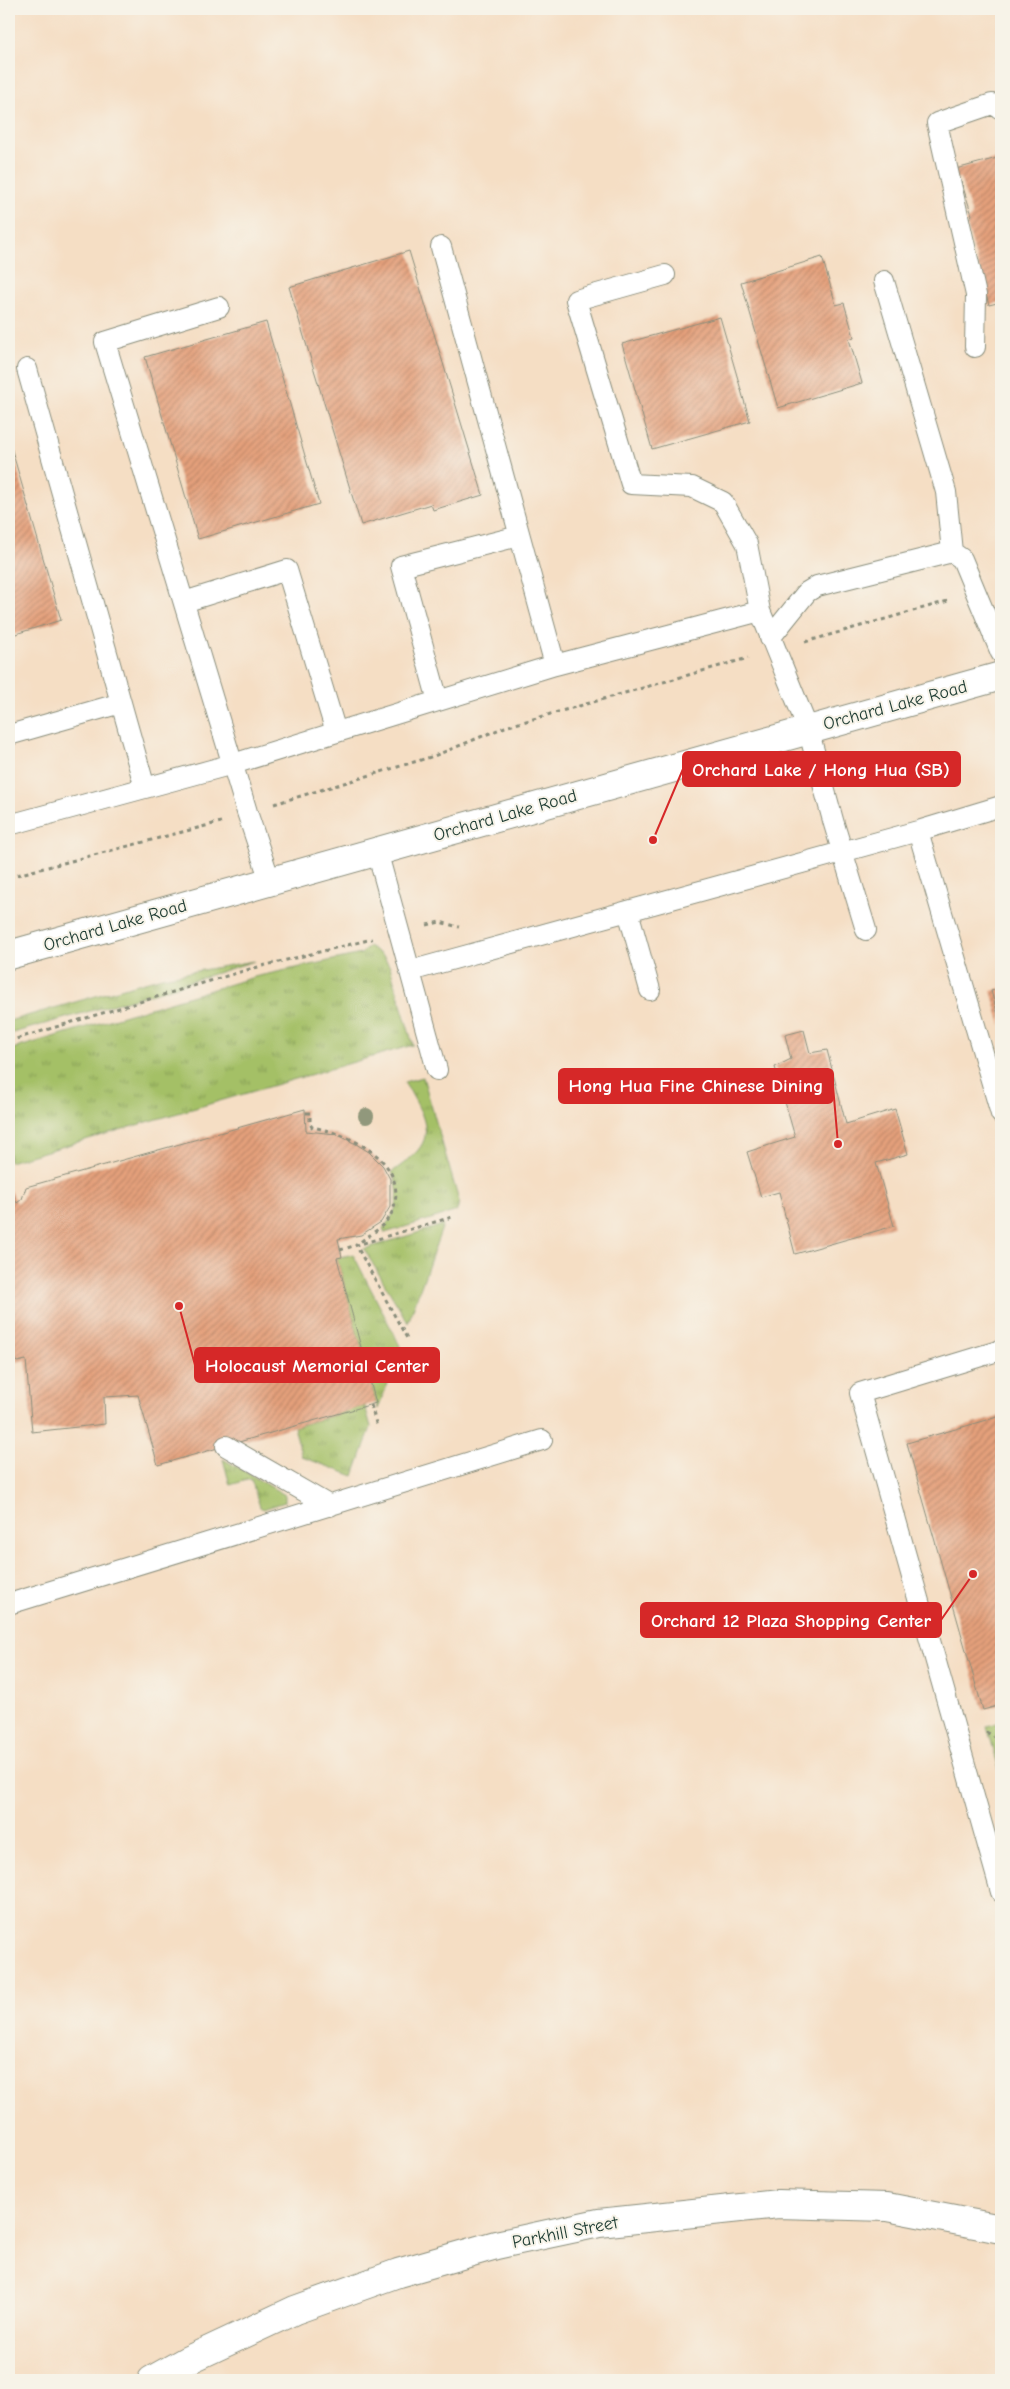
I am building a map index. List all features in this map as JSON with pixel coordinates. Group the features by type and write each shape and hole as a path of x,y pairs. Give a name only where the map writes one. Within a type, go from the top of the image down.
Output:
{"main road":[{"name":"Orchard Lake Road","path":"9,955 1001,676"},
{"name":"Parkhill Street","path":"152,2380 186,2361 295,2310 398,2273 496,2245 598,2223 778,2204 887,2207 1001,2229"}],"lane":[{"path":"975,347 976,295 937,123 992,104 1001,109"},
{"path":"441,247 555,665"},
{"path":"665,275 576,300 631,484 692,488 723,502 746,544 760,611 808,729 866,930"},
{"path":"884,281 946,492 952,552"},
{"path":"219,307 105,342 247,812 270,881"},
{"path":"26,369 145,788"},
{"path":"438,701 401,566 519,536"},
{"path":"772,644 807,592 817,586 952,552 962,559 978,593 1001,654"},
{"path":"184,602 287,570 336,732"},
{"path":"9,825 233,764 555,665 760,611"},
{"path":"9,735 121,703"},
{"path":"410,971 843,852 1001,806"},
{"path":"918,831 1001,1114"},
{"path":"377,851 438,1070"},
{"path":"628,911 650,990"},
{"path":"1001,1350 860,1393 1001,1892"},
{"path":"9,1604 542,1440"},
{"path":"226,1446 330,1506"}],"path":[{"path":"9,877 215,824 247,812 434,756 504,727 772,644 978,593"},
{"path":"9,1041 250,969 440,922 464,928"},
{"path":"306,1113 310,1113 310,1124 312,1127 341,1134 368,1148 379,1157 392,1180 395,1195 394,1208 380,1228 356,1245"},
{"path":"340,1250 452,1217"},
{"path":"356,1245 408,1340"},
{"path":"371,1405 377,1427"},
{"path":"985,1731 1001,1740"}],"green space":[{"path":"369,946 384,957 390,967 413,1045 9,1162 9,1050 254,977 361,954"},
{"path":"254,961 161,991 9,1034 9,1021 162,977"},
{"path":"423,1077 457,1194 459,1202 457,1211 385,1233 383,1228 395,1209 398,1195 392,1172 413,1155 424,1140 424,1121 404,1082"},
{"path":"443,1225 408,1323 364,1249"},
{"path":"353,1254 400,1346 378,1409 337,1258"},
{"path":"365,1406 371,1427 354,1476 302,1457 294,1427"},
{"path":"223,1459 285,1495 285,1502 263,1509 260,1507 251,1479 230,1485"},
{"path":"1001,1722 1001,1776 987,1726"}],"building":[{"path":"1001,157 1001,302 989,305 966,222 972,215 960,178 955,179 952,170"},
{"path":"409,251 483,495 433,510 431,504 361,525 289,287"},
{"path":"822,257 836,305 844,303 854,337 849,339 862,383 778,408 741,282"},
{"path":"720,317 750,421 652,449 622,344"},
{"path":"266,322 319,504 198,539 145,357"},
{"path":"9,440 61,620 9,636"},
{"path":"1001,988 1001,1025 991,991"},
{"path":"804,1030 810,1053 827,1050 846,1124 895,1109 908,1154 876,1163 894,1226 795,1254 779,1192 761,1197 747,1152 795,1137 775,1067 791,1059 785,1035"},
{"path":"305,1109 306,1131 336,1134 356,1144 369,1152 383,1166 390,1179 390,1207 381,1222 361,1235 338,1239 342,1257 337,1258 376,1403 158,1465 138,1395 104,1397 105,1424 32,1432 26,1360 17,1362 9,1354 9,1192 11,1191 17,1203 22,1199 26,1187"},
{"path":"1001,1416 1001,1705 983,1710 907,1443"}],"place":[{"name":"Orchard Lake / Hong Hua (SB)","path":"653,840"},
{"name":"Hong Hua Fine Chinese Dining","path":"838,1144"},
{"name":"Holocaust Memorial Center","path":"179,1306"},
{"name":"Orchard 12 Plaza Shopping Center","path":"973,1574"}]}
